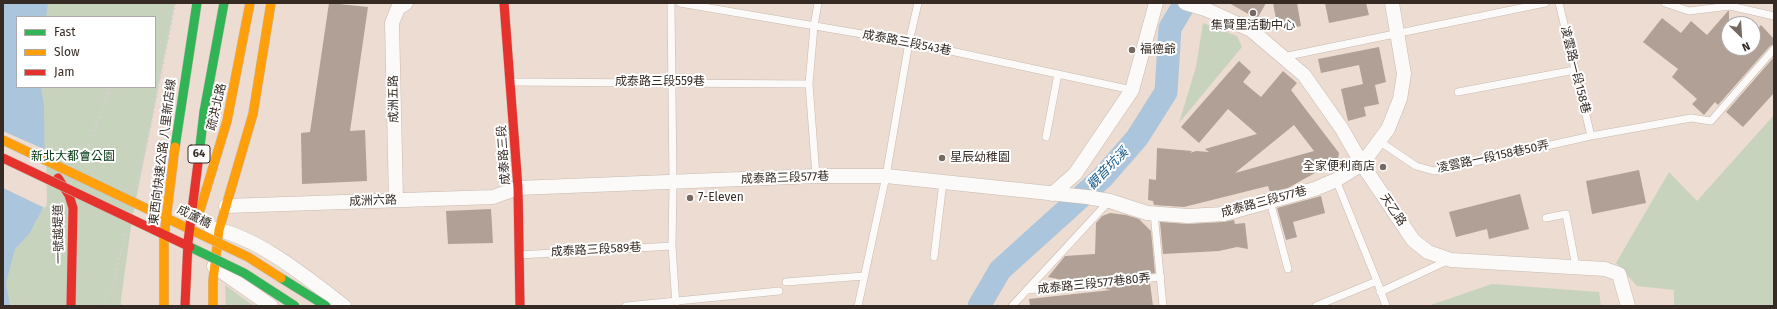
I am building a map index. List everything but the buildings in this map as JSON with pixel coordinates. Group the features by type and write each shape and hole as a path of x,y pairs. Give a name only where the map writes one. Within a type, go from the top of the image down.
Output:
{"main road":[{"name":"東西向快速公路 八里新店線","path":"164,306 164,236 179,117 197,3"},
{"name":"64","path":"185,306 188,242 204,112 224,3"},
{"name":"疏洪北路","path":"177,288 227,122 250,3"},
{"path":"213,306 212,281 219,230 253,114 271,3"},
{"name":"成泰路三段","path":"504,3 518,188 520,306"},
{"name":"成蘆橋","path":"3,140 248,257 326,306"},
{"name":"一號越堤道","path":"3,149 49,170 66,190 73,208 71,306"},
{"path":"3,158 140,222 244,273 295,306"},
{"path":"157,306 186,255"}],"street":[{"name":"成洲五路","path":"396,200 392,22 398,8 406,3"},
{"path":"1052,194 1075,174 1132,90 1156,3"},
{"name":"天乙路","path":"1185,3 1205,9 1251,30 1304,75 1323,99 1362,164 1413,240 1428,252 1451,260 1605,269 1619,274 1628,306"},
{"path":"1392,3 1398,33"},
{"name":"成泰路三段577巷","path":"518,188 673,183 816,176 886,176 1087,197 1110,201 1147,213 1188,216 1224,214 1315,189 1336,180 1362,164 1388,129 1400,99 1404,74 1398,33"},
{"name":"成洲六路","path":"226,206 492,197 518,188"},
{"path":"195,225 231,233 253,244 296,270 344,306"},
{"path":"186,255 214,266 271,306"}],"lane":[{"path":"671,3 673,183 672,246 676,304"},
{"name":"成泰路三段543巷","path":"680,3 909,42 1132,90"},
{"path":"816,176 810,84 814,26 818,3"},
{"path":"858,306 886,176 909,42 918,3"},
{"path":"1283,58 1546,3"},
{"name":"凌雲路一段158巷","path":"1558,3 1591,136"},
{"path":"1665,3 1689,11 1730,6 1774,16"},
{"name":"凌雲路一段158巷50弄","path":"1379,141 1416,166 1434,171 1591,136 1691,118 1711,121 1774,49"},
{"path":"1458,92 1575,70"},
{"path":"1046,137 1058,74"},
{"name":"成泰路三段559巷","path":"510,82 810,84"},
{"path":"1336,180 1386,306"},
{"path":"934,257 943,182"},
{"path":"1012,306 1110,201"},
{"path":"1270,201 1288,269"},
{"path":"1154,213 1163,306"},
{"path":"1546,218 1566,214 1576,267"},
{"name":"成泰路三段589巷","path":"519,255 672,246"},
{"path":"1380,292 1451,260"},
{"path":"786,282 864,276"},
{"name":"成泰路三段577巷80弄","path":"1027,290 1161,277"},
{"path":"1316,306 1377,281"},
{"path":"626,306 676,304 779,291"}],"path":[{"path":"136,189 147,143 175,3"},
{"path":"156,42 166,41"},
{"path":"82,163 110,88"},
{"path":"101,306 112,288 127,227"}],"green space":[{"name":"新北大都會公園","path":"3,3 175,3 132,219 121,306 3,306"},
{"path":"1203,23 1237,36 1242,47 1179,123 1196,67"},
{"path":"1774,115 1774,306 1674,306 1674,290 1637,286 1616,263 1669,172 1697,201"},
{"path":"1492,284 1599,292 1601,306 1428,306"},
{"path":"225,285 254,306 226,306"}],"water":[{"path":"3,3 48,3 46,16 16,16 16,88 41,88 44,105 45,204 29,234 15,249 6,283 10,306 3,306"}],"pier":[{"path":"3,131 46,150 47,204 45,208 3,188"}],"waterway":[{"name":"觀音坑溪","path":"979,306 1000,270 1103,177 1137,138 1166,92 1170,28 1185,3"}],"traffic: slow":[{"path":"197,220 227,121 250,3"},
{"path":"213,306 213,281 219,230 253,114 271,3"},
{"path":"3,140 248,257 281,278"},
{"path":"164,306 164,236 175,147"}],"traffic: jam":[{"path":"504,3 518,188 520,306"},
{"path":"185,306 188,242 199,155"},
{"path":"3,158 190,247"},
{"path":"58,178 69,195 73,208 71,306"}],"traffic: fast":[{"path":"175,147 197,3"},
{"path":"199,155 204,112 224,3"},
{"path":"190,247 244,273 295,306"},
{"path":"281,278 326,306"}],"place":[{"name":"集賢里活動中心","path":"1253,13"},
{"name":"福德爺","path":"1132,50"},
{"name":"星辰幼稚園","path":"942,158"},
{"name":"全家便利商店","path":"1383,167"},
{"name":"7-Eleven","path":"690,198"}]}
